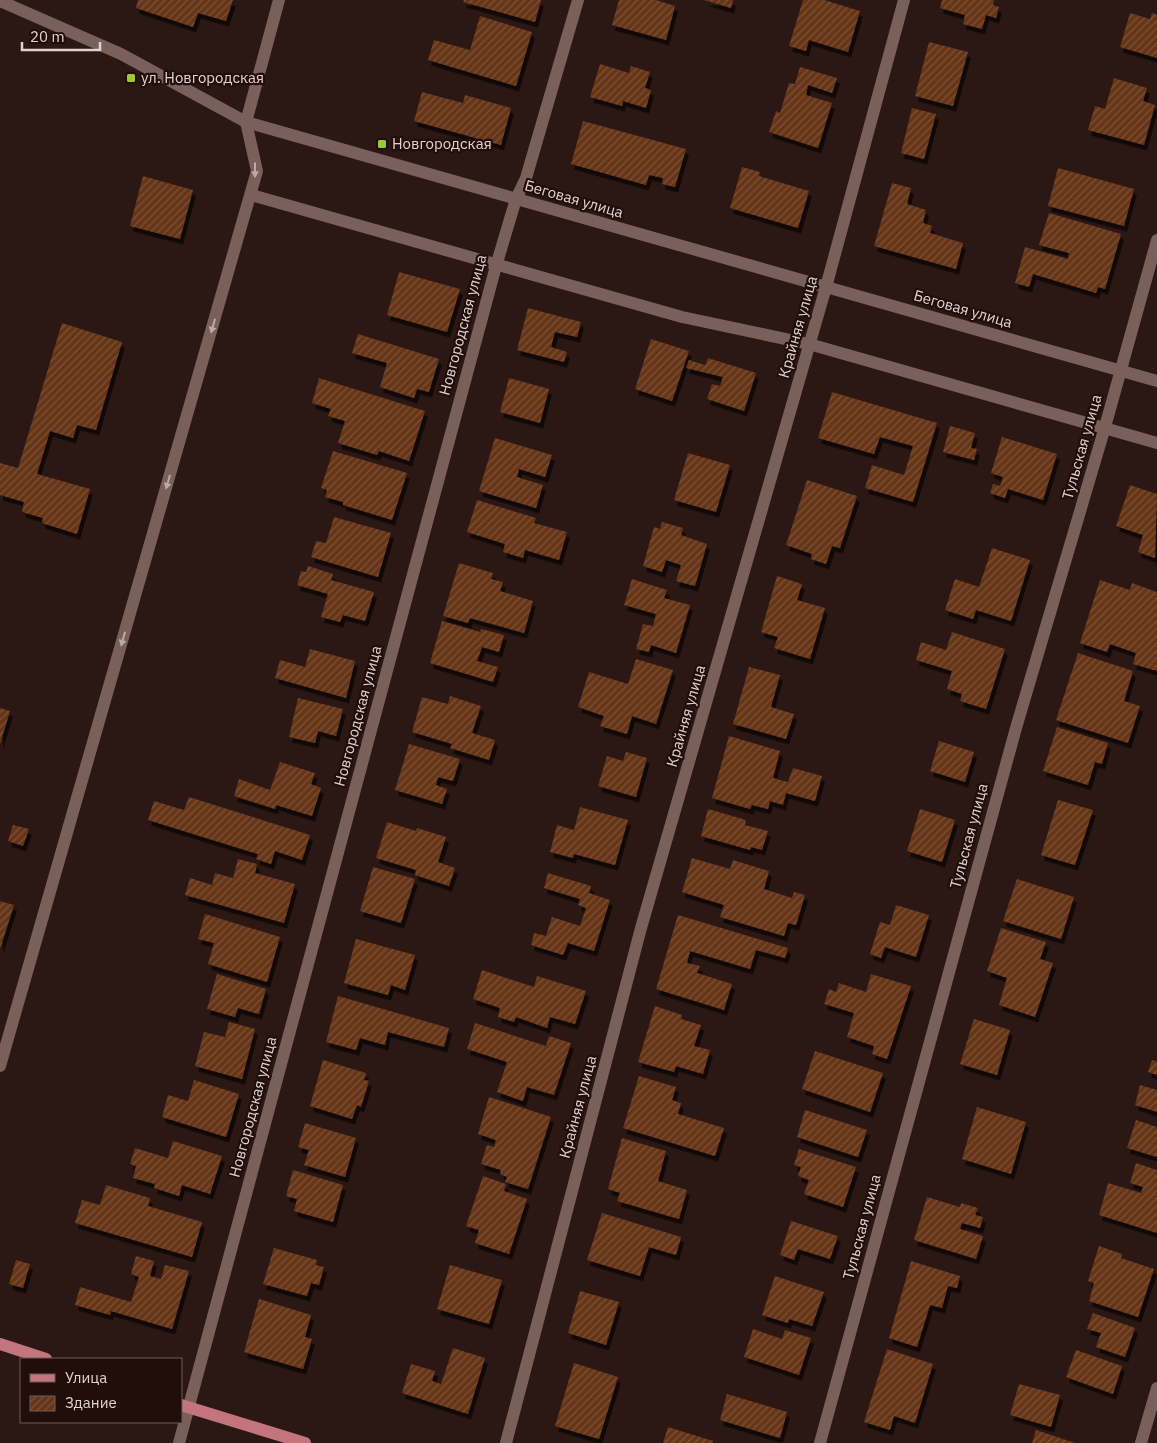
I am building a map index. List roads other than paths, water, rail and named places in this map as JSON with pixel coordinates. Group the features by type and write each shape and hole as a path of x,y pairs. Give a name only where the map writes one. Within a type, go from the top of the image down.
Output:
{"main road":[{"path":"0,1344 43,1358"},
{"path":"185,1406 305,1443"}],"street":[{"path":"0,1066 251,195 257,171 246,122 279,0"},
{"name":"Новгородская улица","path":"179,1443 185,1406 496,266 516,199 526,178 578,0"},
{"name":"Крайняя улица","path":"506,1443 641,928 826,287 904,0"},
{"name":"Беговая улица","path":"0,1 121,54 246,122 1157,381"},
{"path":"251,195 496,266 682,317 809,344 1157,443"},
{"name":"Тульская улица","path":"820,1443 1016,728 1105,428 1157,240"},
{"path":"1141,1443 1157,1388"}],"place":[{"name":"ул. Новгородская","path":"131,78"},
{"name":"Новгородская","path":"382,144"}]}
